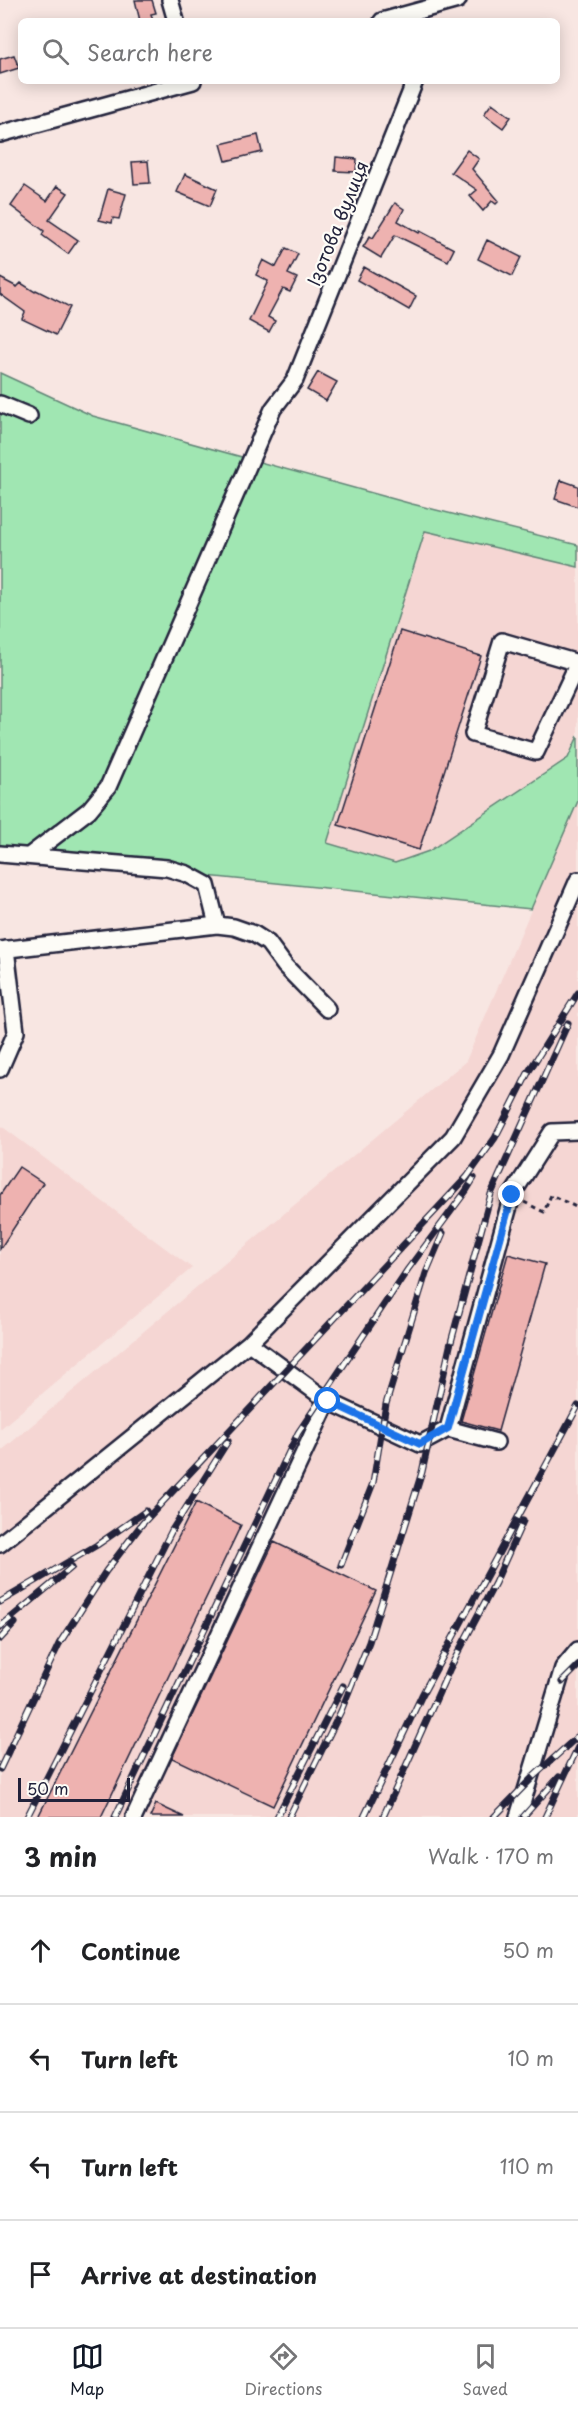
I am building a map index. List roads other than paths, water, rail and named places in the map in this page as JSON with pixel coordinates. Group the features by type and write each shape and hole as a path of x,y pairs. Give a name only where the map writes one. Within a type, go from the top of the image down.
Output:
{"street":[{"path":"170,0 175,18"},
{"path":"393,18 458,0"},
{"path":"0,134 181,84"},
{"name":"Ізотова вулиця","path":"30,856 89,810 108,787 273,410 295,380 414,84"},
{"path":"0,404 29,416"},
{"path":"502,641 578,662 536,752 474,734 502,641"},
{"path":"0,854 167,868 187,874 207,885 217,925"},
{"path":"0,1544 249,1343 453,1137 501,1055 578,880"},
{"path":"0,1069 16,1032 3,949 217,925 244,930 268,943 285,966 327,1010"},
{"path":"249,1343 328,1401 420,1444 448,1428 512,1195 552,1132 578,1131"},
{"path":"134,1817 328,1401"},
{"path":"448,1428 496,1442"},
{"path":"518,1817 563,1668 578,1650"}],"railway":[{"path":"0,1769 59,1644 106,1571 142,1524 467,1177 495,1138 529,1071 578,993"},
{"path":"289,1817 341,1711 369,1642 422,1472 450,1346 491,1194 568,1023"},
{"path":"115,1817 298,1433 408,1269 474,1178"},
{"path":"341,1565 373,1483 386,1404 426,1273 443,1233"},
{"path":"364,1817 422,1695 578,1406"},
{"path":"27,1817 172,1530 228,1441"},
{"path":"0,1602 97,1545 146,1511"},
{"path":"383,1817 450,1668 495,1583 523,1521"},
{"path":"0,1627 72,1567"},
{"path":"0,1639 15,1623"},
{"path":"562,1682 578,1666"},
{"path":"277,1817 343,1686"},
{"path":"494,1817 578,1736"},
{"path":"545,1817 578,1747"},
{"path":"523,1817 559,1777"}]}
